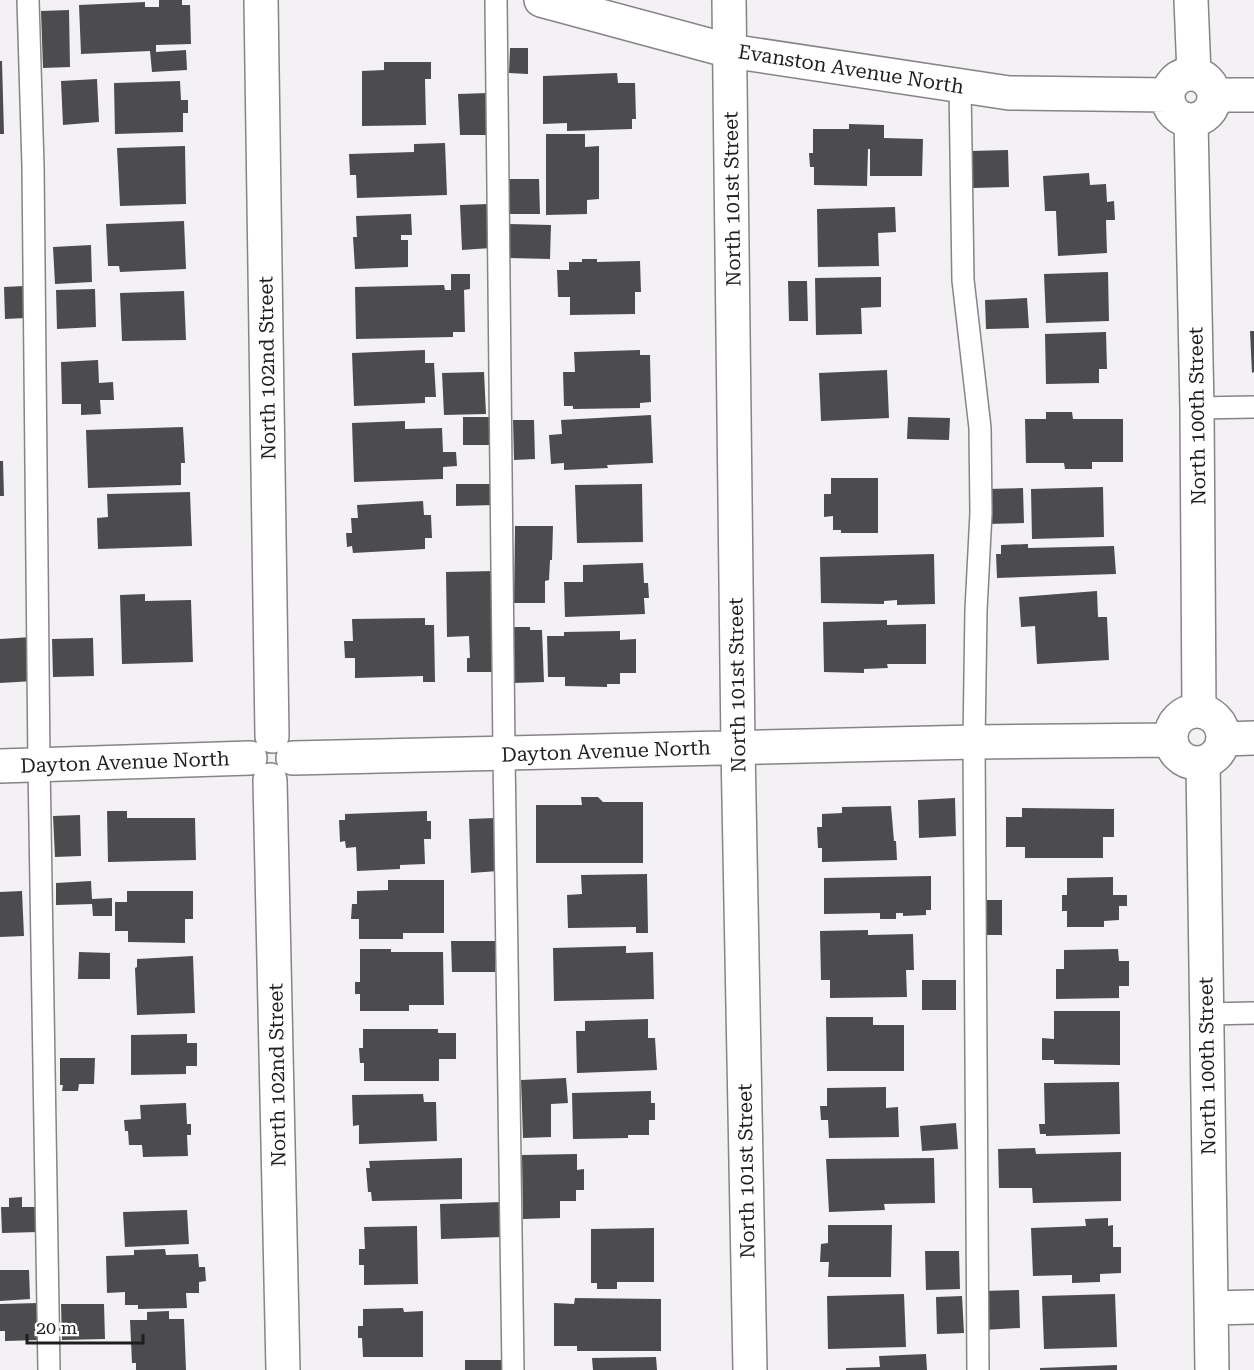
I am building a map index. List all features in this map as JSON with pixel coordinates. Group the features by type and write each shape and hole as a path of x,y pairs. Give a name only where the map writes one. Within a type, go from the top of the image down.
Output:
{"street":[{"name":"North 102nd Street","path":"261,0 271,758 283,1370"},
{"name":"Evanston Avenue North","path":"541,0 730,51 960,86 1009,93 1168,95"},
{"name":"North 101st Street","path":"729,0 738,748 750,1370"},
{"path":"1191,0 1204,84 1214,102 1206,116 1191,121 1176,116 1168,103 1168,95 1179,77 1204,84 1254,95"},
{"name":"North 100th Street","path":"1191,121 1197,408 1199,710"},
{"path":"1199,710 1214,716 1223,730 1227,747 1194,763 1179,756 1171,740 1174,723 1188,712 1199,710"},
{"name":"Dayton Avenue North","path":"0,766 974,742 1171,740"},
{"name":"North 100th Street","path":"1212,1370 1206,1014 1227,747"},
{"path":"1211,1308 1254,1307"}],"lane":[{"path":"28,0 33,166 39,764 50,1370"},
{"path":"496,0 513,1370"},
{"path":"960,86 963,280 980,428 981,513 976,610 974,742 978,1370"},
{"path":"1197,408 1254,407"},
{"path":"1206,1014 1254,1013"}],"building":[{"path":"159,0 182,0 182,5 190,5 191,44 156,45 156,52 186,50 187,70 152,72 150,51 81,54 79,5 145,2 145,7 159,7"},
{"path":"69,10 70,67 43,68 41,11"},
{"path":"510,48 528,48 528,74 509,73"},
{"path":"0,61 2,61 4,134 0,134"},
{"path":"384,62 431,62 431,79 425,79 426,125 362,126 362,71 384,70"},
{"path":"617,73 618,83 635,83 636,119 632,119 632,129 567,131 567,123 543,124 543,76"},
{"path":"97,79 99,122 63,125 61,81"},
{"path":"180,81 181,100 188,100 188,113 183,113 183,132 115,134 114,83"},
{"path":"489,93 490,135 460,135 458,94"},
{"path":"849,124 884,125 884,138 923,139 922,176 870,176 870,149 868,149 867,186 814,185 814,167 810,167 809,153 813,153 813,129 849,129"},
{"path":"546,134 585,134 585,147 599,146 599,199 587,200 587,214 546,215"},
{"path":"445,143 447,195 357,198 356,175 350,175 349,154 414,152 414,144"},
{"path":"185,146 186,204 120,206 117,148"},
{"path":"1008,150 1009,187 973,188 971,151"},
{"path":"1089,173 1090,185 1106,184 1107,202 1114,201 1115,220 1106,220 1107,253 1058,256 1056,211 1045,211 1043,176"},
{"path":"508,179 539,179 540,214 508,214"},
{"path":"488,204 491,248 462,250 460,205"},
{"path":"895,207 896,232 878,233 879,266 818,267 817,209"},
{"path":"411,214 412,235 401,235 401,240 408,240 408,267 355,269 353,237 357,237 356,216"},
{"path":"184,221 186,269 120,272 119,266 108,266 106,224"},
{"path":"509,224 551,225 550,259 509,258"},
{"path":"91,245 92,282 55,284 53,247"},
{"path":"582,259 597,259 597,262 640,261 641,292 635,292 635,314 570,315 570,297 558,297 557,270 569,270 569,262 582,262"},
{"path":"1108,272 1109,321 1046,323 1044,274"},
{"path":"451,274 470,274 470,289 464,290 465,332 453,332 453,337 356,339 355,287 444,285 445,290 451,290"},
{"path":"881,277 881,307 861,308 862,334 816,335 815,278"},
{"path":"788,281 807,281 808,321 789,321"},
{"path":"24,286 26,318 5,319 4,287"},
{"path":"95,289 96,327 57,329 56,290"},
{"path":"184,291 186,340 122,341 120,293"},
{"path":"1027,298 1029,328 986,329 985,300"},
{"path":"1250,331 1254,331 1254,372 1252,373"},
{"path":"1106,332 1107,369 1099,369 1099,383 1046,384 1045,334"},
{"path":"425,350 425,363 434,363 436,397 425,397 425,403 354,406 352,353"},
{"path":"640,350 640,355 650,355 651,402 640,403 640,408 573,409 573,406 564,406 563,372 575,372 574,352"},
{"path":"98,360 99,383 113,382 114,400 100,400 101,414 81,415 81,404 62,404 61,362"},
{"path":"887,370 889,418 821,421 819,373"},
{"path":"484,372 486,414 444,415 442,373"},
{"path":"1046,412 1072,412 1073,419 1123,419 1123,462 1092,462 1092,469 1065,469 1064,463 1026,463 1025,419 1046,419"},
{"path":"651,415 653,463 564,470 564,463 551,464 549,435 562,434 561,420"},
{"path":"463,417 492,417 492,445 463,445"},
{"path":"908,417 950,418 949,440 907,439"},
{"path":"513,420 534,420 535,459 514,460"},
{"path":"405,421 405,429 442,428 443,452 456,452 457,466 443,467 443,479 354,482 352,423"},
{"path":"183,427 185,463 181,463 181,485 88,488 86,430"},
{"path":"0,461 3,461 4,496 0,496"},
{"path":"831,478 878,478 878,533 841,533 841,530 833,530 833,516 824,517 824,494 831,494"},
{"path":"456,484 495,484 494,505 456,506"},
{"path":"642,484 643,542 577,543 575,485"},
{"path":"1103,487 1104,537 1032,539 1031,489"},
{"path":"1023,488 1024,523 987,524 987,489"},
{"path":"190,492 192,546 98,549 97,518 108,517 107,494"},
{"path":"423,501 424,515 431,515 432,538 425,538 425,549 353,553 352,546 347,547 346,533 352,533 351,518 358,518 357,505"},
{"path":"515,526 553,526 552,560 550,560 549,580 545,581 545,603 514,603"},
{"path":"1028,544 1028,548 1114,546 1116,574 997,578 996,554 1001,554 1001,545"},
{"path":"934,554 935,604 897,605 897,600 884,601 884,604 821,603 820,557"},
{"path":"643,563 644,583 648,583 649,598 644,598 645,614 565,617 564,582 583,582 583,565"},
{"path":"494,571 493,672 467,672 467,658 470,658 469,636 447,637 446,572"},
{"path":"1097,591 1098,617 1107,617 1109,660 1037,664 1035,626 1021,627 1019,597"},
{"path":"145,594 145,601 191,600 193,662 122,664 120,595"},
{"path":"425,618 425,625 434,625 435,682 423,682 423,676 355,678 355,658 345,658 344,641 353,641 352,619"},
{"path":"887,620 887,625 926,624 926,664 887,664 888,668 864,669 864,673 824,672 823,622"},
{"path":"512,627 542,630 544,682 513,683"},
{"path":"620,631 620,640 636,639 636,673 620,673 620,684 607,684 607,687 565,686 565,677 548,677 547,636 564,636 564,632"},
{"path":"32,637 34,681 0,683 0,639"},
{"path":"93,638 94,676 53,677 52,639"},
{"path":"581,797 598,797 603,802 643,802 643,863 536,863 536,805 582,805"},
{"path":"955,798 956,836 919,838 918,800"},
{"path":"891,806 897,860 822,862 822,848 818,848 817,827 822,827 822,814 842,813 842,807"},
{"path":"1022,808 1114,809 1114,837 1103,837 1103,858 1025,858 1025,847 1006,847 1006,817 1022,817"},
{"path":"107,811 127,811 127,818 195,818 196,860 108,862"},
{"path":"427,811 427,821 431,821 431,839 424,839 425,864 400,865 400,869 357,871 356,847 346,848 345,841 340,842 339,820 345,820 345,814"},
{"path":"80,815 81,856 55,857 53,816"},
{"path":"495,818 498,871 471,873 469,819"},
{"path":"647,874 648,933 636,933 636,927 568,928 567,895 582,894 581,875"},
{"path":"931,876 931,910 926,910 926,915 903,916 903,913 896,913 896,919 880,919 880,913 824,914 824,878"},
{"path":"1113,877 1113,895 1127,895 1127,906 1119,906 1119,920 1104,921 1104,927 1067,927 1067,911 1062,911 1062,895 1067,895 1067,878"},
{"path":"388,880 444,880 444,933 403,933 403,939 359,939 359,919 351,919 352,904 357,904 357,891 388,890"},
{"path":"91,881 92,899 112,898 112,916 93,916 92,904 56,905 56,883"},
{"path":"22,891 24,936 0,937 0,892"},
{"path":"127,891 193,891 193,919 185,919 185,943 128,942 128,931 115,931 115,902 127,902"},
{"path":"979,900 1002,900 1002,935 979,935"},
{"path":"868,930 868,935 913,934 914,970 906,970 907,997 830,998 830,980 821,980 820,931"},
{"path":"451,941 495,941 495,972 452,972"},
{"path":"626,946 626,953 653,952 654,999 554,1001 553,948"},
{"path":"360,949 391,949 391,952 443,952 444,1005 409,1005 409,1011 360,1011 360,994 355,994 355,982 360,982"},
{"path":"1118,949 1119,961 1129,961 1129,986 1119,986 1119,998 1056,999 1056,969 1064,969 1064,950"},
{"path":"79,952 110,953 110,979 78,979"},
{"path":"193,956 195,1013 137,1015 135,968 137,959"},
{"path":"922,980 956,980 956,1010 922,1010"},
{"path":"1054,1011 1120,1011 1120,1065 1054,1064 1054,1060 1042,1060 1042,1038 1054,1039"},
{"path":"826,1017 873,1017 873,1025 904,1025 904,1071 827,1071"},
{"path":"648,1019 648,1038 655,1038 657,1070 577,1073 576,1031 585,1031 585,1021"},
{"path":"363,1029 438,1029 438,1033 456,1033 456,1059 439,1059 439,1081 364,1081 364,1063 360,1063 359,1048 363,1048"},
{"path":"187,1034 187,1043 197,1043 197,1066 186,1066 186,1074 131,1075 131,1035"},
{"path":"60,1058 95,1058 94,1084 79,1084 78,1091 62,1091"},
{"path":"566,1078 568,1103 551,1104 551,1137 523,1138 521,1080"},
{"path":"1119,1082 1120,1134 1046,1136 1046,1134 1040,1134 1039,1124 1045,1124 1044,1083"},
{"path":"886,1087 886,1108 898,1107 899,1137 829,1138 828,1120 821,1120 820,1106 827,1106 827,1088"},
{"path":"651,1091 651,1103 655,1103 655,1120 649,1120 649,1135 628,1135 628,1138 573,1139 572,1093"},
{"path":"423,1094 424,1102 436,1102 437,1141 359,1144 359,1125 353,1126 352,1095"},
{"path":"186,1103 187,1124 191,1124 191,1135 187,1135 188,1156 143,1157 142,1145 129,1145 124,1120 141,1119 140,1105"},
{"path":"956,1123 958,1149 922,1151 920,1126"},
{"path":"1035,1148 1036,1154 1121,1152 1121,1201 1033,1203 1032,1188 999,1188 998,1149"},
{"path":"577,1154 577,1170 584,1169 584,1190 576,1190 576,1201 560,1201 560,1218 523,1219 522,1155"},
{"path":"462,1158 462,1199 372,1201 371,1192 368,1192 366,1168 370,1168 369,1161"},
{"path":"934,1158 935,1203 884,1204 885,1210 829,1212 826,1159"},
{"path":"22,1197 22,1207 38,1207 38,1232 2,1233 1,1207 9,1207 9,1198"},
{"path":"502,1202 503,1237 441,1239 440,1204"},
{"path":"187,1210 189,1244 125,1247 123,1212"},
{"path":"1108,1218 1108,1226 1113,1225 1113,1247 1121,1247 1121,1273 1100,1274 1100,1282 1072,1283 1072,1275 1033,1276 1031,1228 1086,1226 1085,1219"},
{"path":"828,1225 892,1225 891,1277 828,1277 829,1262 820,1262 821,1244 828,1243"},
{"path":"417,1226 418,1284 364,1285 364,1265 359,1265 359,1249 365,1249 364,1227"},
{"path":"654,1228 654,1282 617,1282 617,1289 597,1289 597,1283 591,1283 591,1229"},
{"path":"165,1249 166,1255 198,1254 199,1267 205,1267 206,1281 199,1282 199,1293 186,1293 187,1308 138,1309 138,1305 125,1305 125,1292 107,1293 106,1256 134,1255 134,1250"},
{"path":"925,1251 959,1251 960,1289 926,1290"},
{"path":"0,1270 29,1270 30,1299 0,1301"},
{"path":"1019,1290 1020,1328 983,1330 982,1291"},
{"path":"904,1294 906,1347 828,1349 827,1296"},
{"path":"1115,1294 1117,1347 1044,1349 1042,1296"},
{"path":"962,1296 964,1333 937,1334 936,1297"},
{"path":"575,1298 661,1299 661,1351 577,1351 577,1346 554,1346 554,1303 574,1304"},
{"path":"39,1303 40,1340 5,1341 5,1331 0,1331 0,1304"},
{"path":"61,1304 104,1304 105,1339 62,1340"},
{"path":"403,1308 404,1312 423,1311 423,1357 363,1357 362,1338 358,1338 358,1326 363,1326 363,1309"},
{"path":"169,1311 169,1319 184,1319 186,1370 136,1370 136,1363 132,1363 130,1320 147,1320 147,1312"},
{"path":"926,1354 927,1370 846,1370 846,1368 880,1367 879,1356"},
{"path":"656,1357 657,1370 593,1370 592,1358"},
{"path":"465,1360 505,1360 505,1370 465,1370"},
{"path":"1117,1365 1117,1370 1040,1370 1040,1368"}]}
